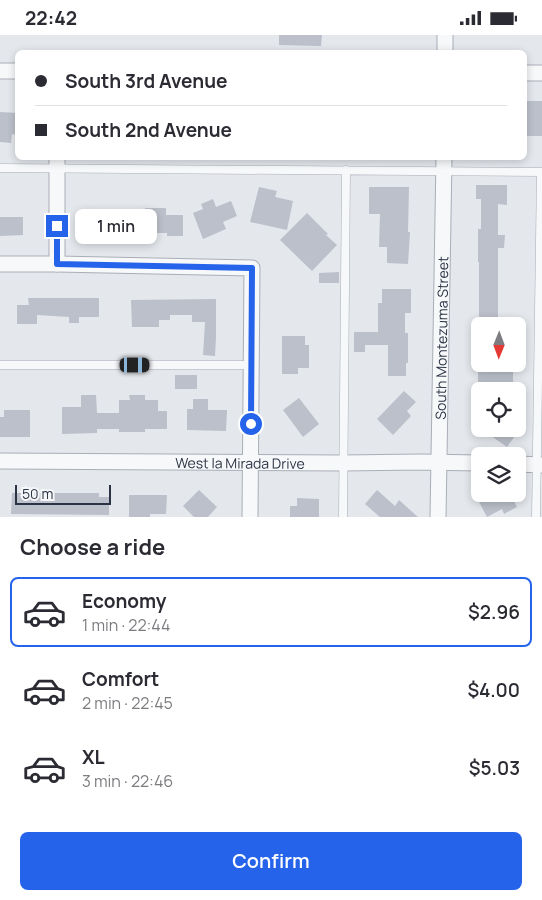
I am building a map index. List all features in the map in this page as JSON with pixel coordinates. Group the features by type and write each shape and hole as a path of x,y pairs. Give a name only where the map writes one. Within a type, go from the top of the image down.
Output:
{"street":[{"path":"444,50 445,35"},
{"path":"0,71 15,71"},
{"path":"527,73 542,73"},
{"path":"57,163 57,264"},
{"name":"South Montezuma Street","path":"438,517 444,165"},
{"path":"0,264 252,268 250,517"},
{"name":"West la Mirada Drive","path":"0,461 471,463"},
{"path":"526,464 539,465"}],"lane":[{"path":"0,168 57,163 346,171 444,165 541,172 539,465 536,517"},
{"path":"343,517 346,171"},
{"path":"0,365 251,365"}],"building":[{"path":"279,35 322,35 321,46 279,45"},
{"path":"527,101 542,101 542,136 527,136"},
{"path":"0,112 15,113 15,134 12,134 11,143 0,142"},
{"path":"476,185 507,185 507,205 498,204 498,235 505,235 504,248 498,248 498,317 479,317 478,229 481,229 481,199 476,199"},
{"path":"259,187 277,191 275,197 293,201 287,230 250,222"},
{"path":"369,187 409,187 408,232 410,232 408,264 387,263 387,247 379,247 380,214 369,214"},
{"path":"213,199 216,207 231,201 237,216 223,222 226,229 203,239 193,213 203,209 201,204"},
{"path":"145,208 166,208 166,215 183,215 183,236 167,236 167,233 144,233"},
{"path":"307,213 337,245 312,271 280,240"},
{"path":"0,217 23,217 23,235 0,236"},
{"path":"339,272 339,283 319,283 319,273"},
{"path":"382,289 411,289 411,313 405,313 405,333 408,333 406,376 388,376 388,345 365,345 365,352 354,352 354,332 378,332 378,303 382,303"},
{"path":"28,298 99,298 99,317 79,317 79,323 69,323 69,317 37,315 37,324 17,324 17,305 29,305"},
{"path":"216,299 215,356 203,355 205,322 192,322 192,315 170,315 170,320 159,320 159,327 132,327 131,300"},
{"path":"282,336 305,336 305,345 309,345 309,368 298,368 298,374 282,374"},
{"path":"478,373 513,373 513,382 478,382"},
{"path":"175,375 197,375 197,389 175,389"},
{"path":"404,391 416,402 407,411 411,416 393,435 377,419"},
{"path":"81,395 96,395 97,413 119,413 119,400 130,400 129,395 145,395 145,400 158,400 158,411 167,411 167,429 145,429 145,432 119,432 119,429 97,429 97,433 62,434 62,407 81,407"},
{"path":"299,398 319,424 303,437 283,410"},
{"path":"193,399 208,399 208,410 227,410 226,431 187,430 187,409 193,409"},
{"path":"4,410 30,410 30,437 0,437 0,417 4,417"},
{"path":"493,437 514,437 507,447"},
{"path":"199,490 217,507 208,517 194,517 183,506"},
{"path":"377,490 395,506 399,500 418,517 380,517 365,504"},
{"path":"12,493 99,493 99,497 109,497 109,515 11,514"},
{"path":"129,495 167,495 166,514 150,514 150,517 129,517"},
{"path":"297,498 319,499 319,517 290,517 290,506 297,506"},
{"path":"479,502 514,502 517,507 504,514 502,509 487,517"}],"route":[{"path":"57,226 57,264 252,268 251,424"}]}
